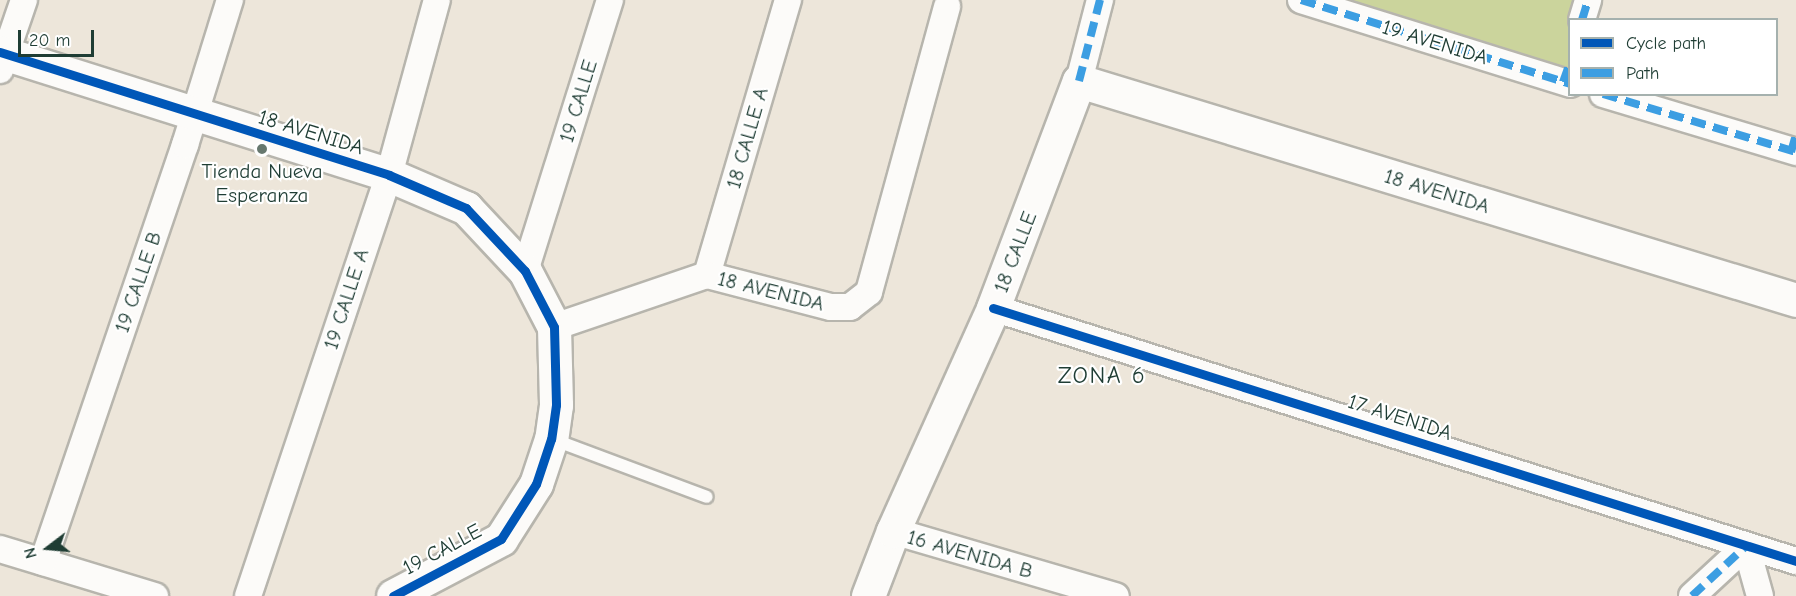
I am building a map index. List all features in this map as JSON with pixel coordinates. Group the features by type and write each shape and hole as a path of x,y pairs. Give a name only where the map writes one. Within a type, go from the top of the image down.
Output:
{"street":[{"path":"2,58 24,0"},
{"name":"19 CALLE B","path":"43,562 195,114 230,0"},
{"name":"19 CALLE A","path":"248,596 389,175 437,0"},
{"name":"19 CALLE","path":"525,271 610,0"},
{"name":"18 CALLE A","path":"707,275 788,0"},
{"name":"18 CALLE","path":"868,596 893,531 993,308 1079,81 1100,0"},
{"name":"19 AVENIDA","path":"1300,0 1567,76"},
{"path":"1583,18 1588,0"},
{"name":"18 AVENIDA","path":"2,58 195,114 389,175 466,208 525,271 554,327 707,275 831,307 850,307 869,292 947,6"},
{"name":"18 AVENIDA","path":"1079,81 1796,300"},
{"path":"1610,96 1794,146"},
{"name":"17 AVENIDA","path":"993,308 1796,561"},
{"name":"19 CALLE","path":"393,596 501,539 536,484 551,439 556,405 554,327"},
{"name":"16 AVENIDA B","path":"893,531 1116,596"},
{"path":"1692,596 1746,546 1760,596"},
{"path":"0,549 154,596"}],"lane":[{"path":"551,439 707,497"}],"green space":[{"path":"1301,0 1588,0 1582,18 1568,18 1568,66 1563,82"}],"marked path":[{"path":"1079,81 1100,0"},
{"path":"1301,0 1568,83"},
{"path":"1583,18 1588,0"},
{"path":"1563,82 1568,68"},
{"path":"1610,96 1796,152"},
{"path":"1791,152 1796,134"},
{"path":"1692,596 1746,546"}],"cycle path":[{"path":"0,52 389,175 466,208 525,271 554,327 556,405 551,439 536,484 501,539 393,596"},
{"path":"993,308 1796,561"}],"place":[{"name":"Tienda Nueva Esperanza","path":"262,149"}],"district":[{"name":"ZONA 6","path":"1102,376"}]}
